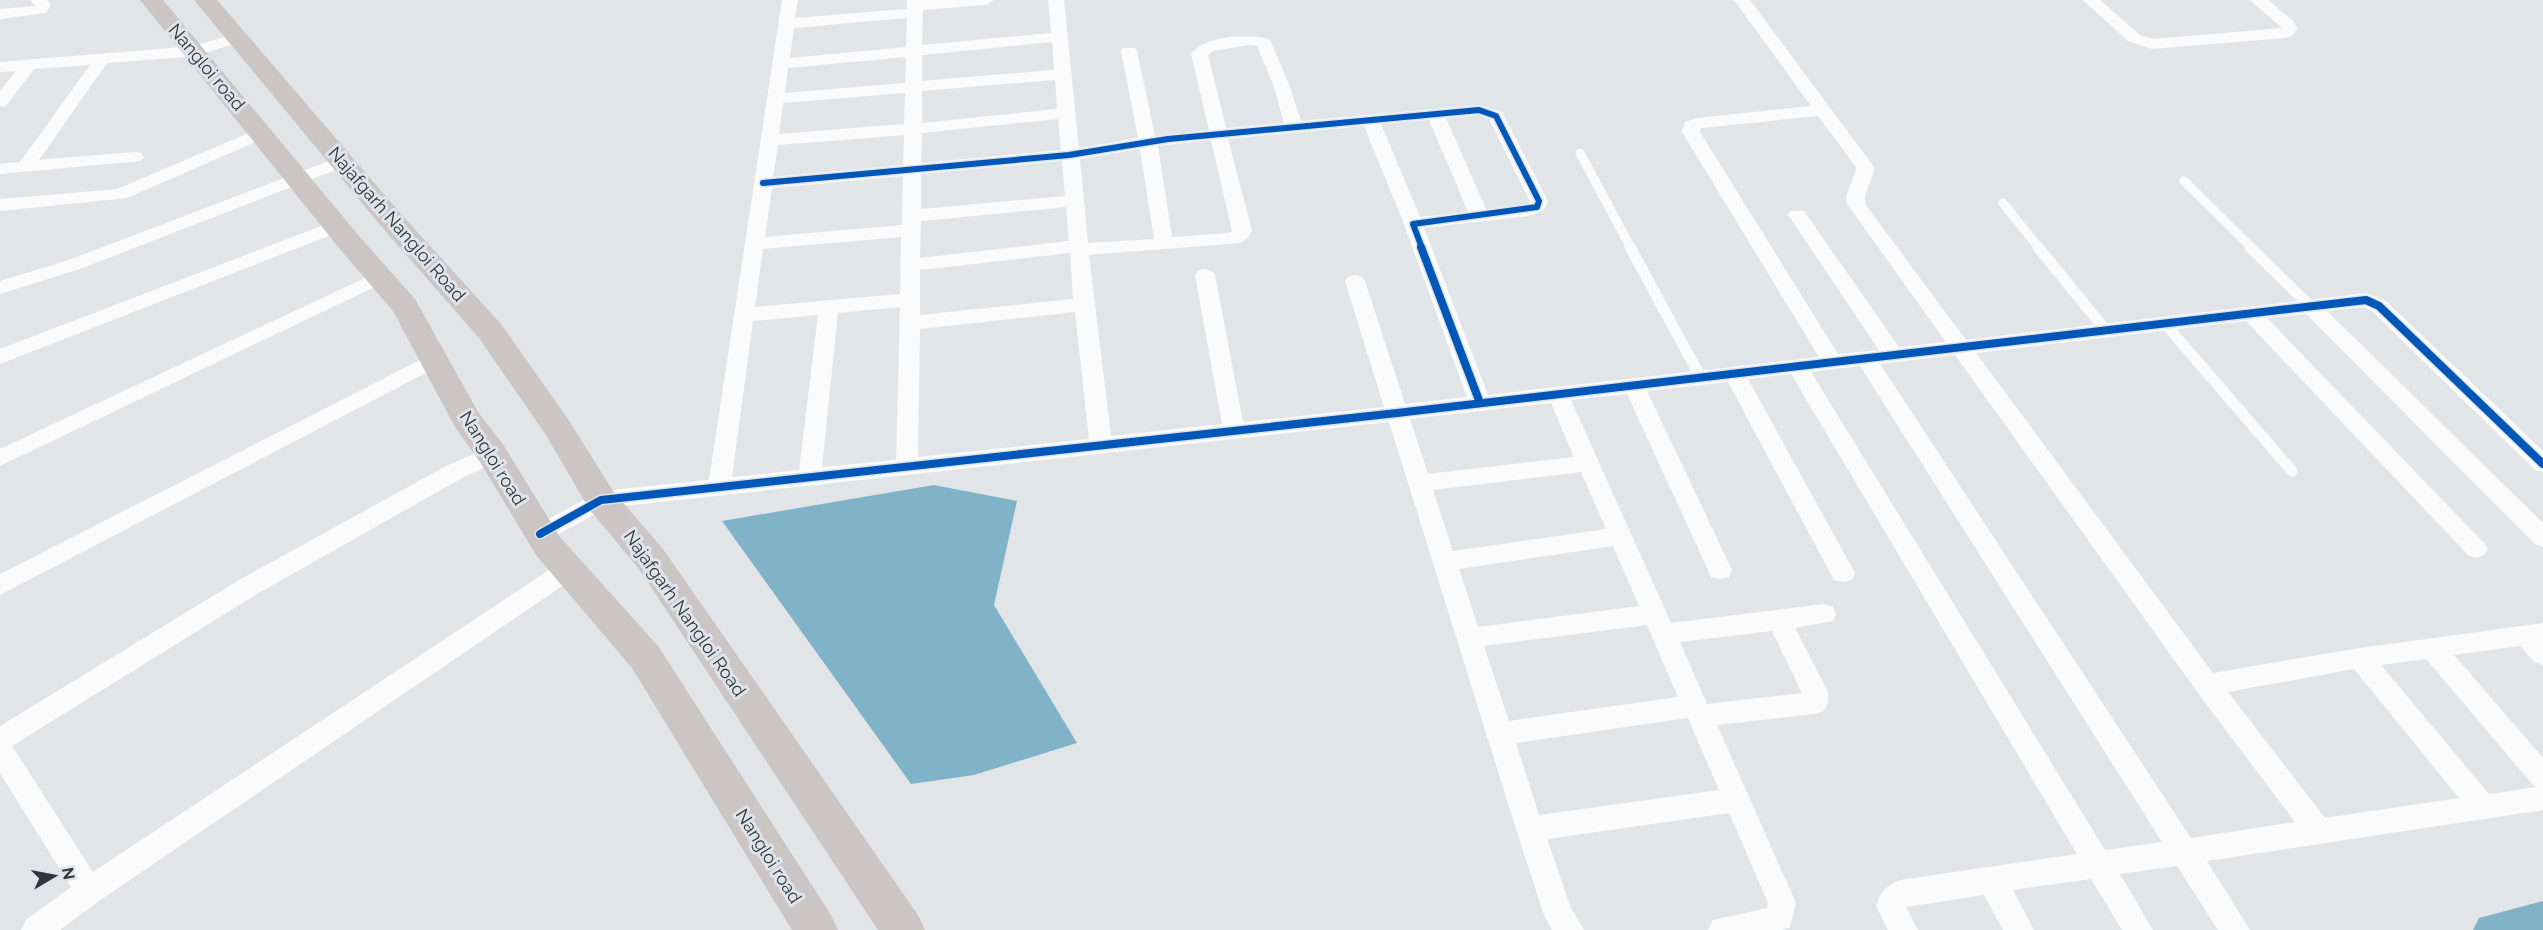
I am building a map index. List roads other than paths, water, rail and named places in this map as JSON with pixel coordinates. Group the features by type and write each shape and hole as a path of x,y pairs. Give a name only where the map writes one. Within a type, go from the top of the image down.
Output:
{"main road":[{"name":"Nangloi road","path":"151,0 336,226 405,306 436,359 466,419 492,454 540,534 645,657 816,930"},
{"name":"Najafgarh Nangloi Road","path":"205,0 490,331 539,400 601,500 651,559 903,930"}],"street":[{"path":"0,14 40,10 44,5 39,0"},
{"path":"719,486 790,0"},
{"path":"786,24 915,6 986,0"},
{"path":"1056,0 1057,37 1074,201 1084,247 1084,304 1101,444"},
{"path":"1742,0 1865,167 1866,174 1855,191 1856,204 2207,685 2320,833"},
{"path":"2091,0 2134,38 2152,44 2286,33 2290,29 2258,0"},
{"path":"907,465 915,6"},
{"path":"781,64 1057,37"},
{"path":"0,67 195,51 238,38"},
{"path":"910,265 1084,247 1233,239 1240,235 1242,231 1199,54 1208,46 1248,40 1257,40 1266,45 1294,127"},
{"path":"1129,51 1148,142 1164,244"},
{"path":"25,167 102,59"},
{"path":"0,102 29,65"},
{"path":"776,99 1061,74"},
{"path":"763,183 1069,155 1148,142 1218,134 1435,114 1479,110 1496,116 1539,204 1534,209 1413,224"},
{"path":"1823,110 1697,123 1690,126 1691,132 1737,209 1833,363"},
{"path":"770,140 913,129 1065,113"},
{"path":"1435,114 1479,216"},
{"path":"1371,120 1413,224 1480,403"},
{"path":"0,205 120,194 261,133"},
{"path":"0,169 135,157"},
{"path":"0,288 73,265 342,161"},
{"path":"754,244 1074,201"},
{"path":"1797,215 1894,356"},
{"path":"0,357 336,226"},
{"path":"1205,275 1234,429"},
{"path":"0,458 380,277"},
{"path":"1355,281 1530,829 1559,915 1569,930"},
{"path":"744,315 910,300"},
{"path":"540,534 601,500 1234,429 1397,413 2366,300 2374,302 2543,464"},
{"path":"909,323 1084,304"},
{"path":"810,476 829,307"},
{"path":"2312,308 2543,538"},
{"path":"2252,315 2476,549"},
{"path":"0,585 436,359"},
{"path":"1866,359 2235,930"},
{"path":"1797,367 2138,930"},
{"path":"1734,374 1843,573"},
{"path":"1634,386 1720,570"},
{"path":"1558,394 1782,903 1780,917 1761,924 1723,930"},
{"path":"0,740 248,587 454,472 492,454"},
{"path":"1420,483 1588,463"},
{"path":"1443,562 1620,536"},
{"path":"36,930 89,891 568,569"},
{"path":"1468,638 1659,624 1779,620 1824,614"},
{"path":"1499,734 1698,711 1815,703 1815,692 1779,620"},
{"path":"2207,685 2360,658 2534,634 2543,655"},
{"path":"2432,648 2543,777"},
{"path":"2360,658 2484,808"},
{"path":"0,750 89,891"},
{"path":"1903,930 1891,906 1893,899 1900,894 2543,798"},
{"path":"1530,829 1736,800"},
{"path":"1991,879 2019,930"}],"lane":[{"path":"1580,153 1701,378"},
{"path":"2184,181 2312,308"},
{"path":"2003,203 2107,332"},
{"path":"2166,325 2292,471"}],"water":[{"path":"934,485 1017,501 994,605 1077,743 974,775 911,784 722,521"}],"waterway":[{"path":"2491,930 2543,918"}]}
